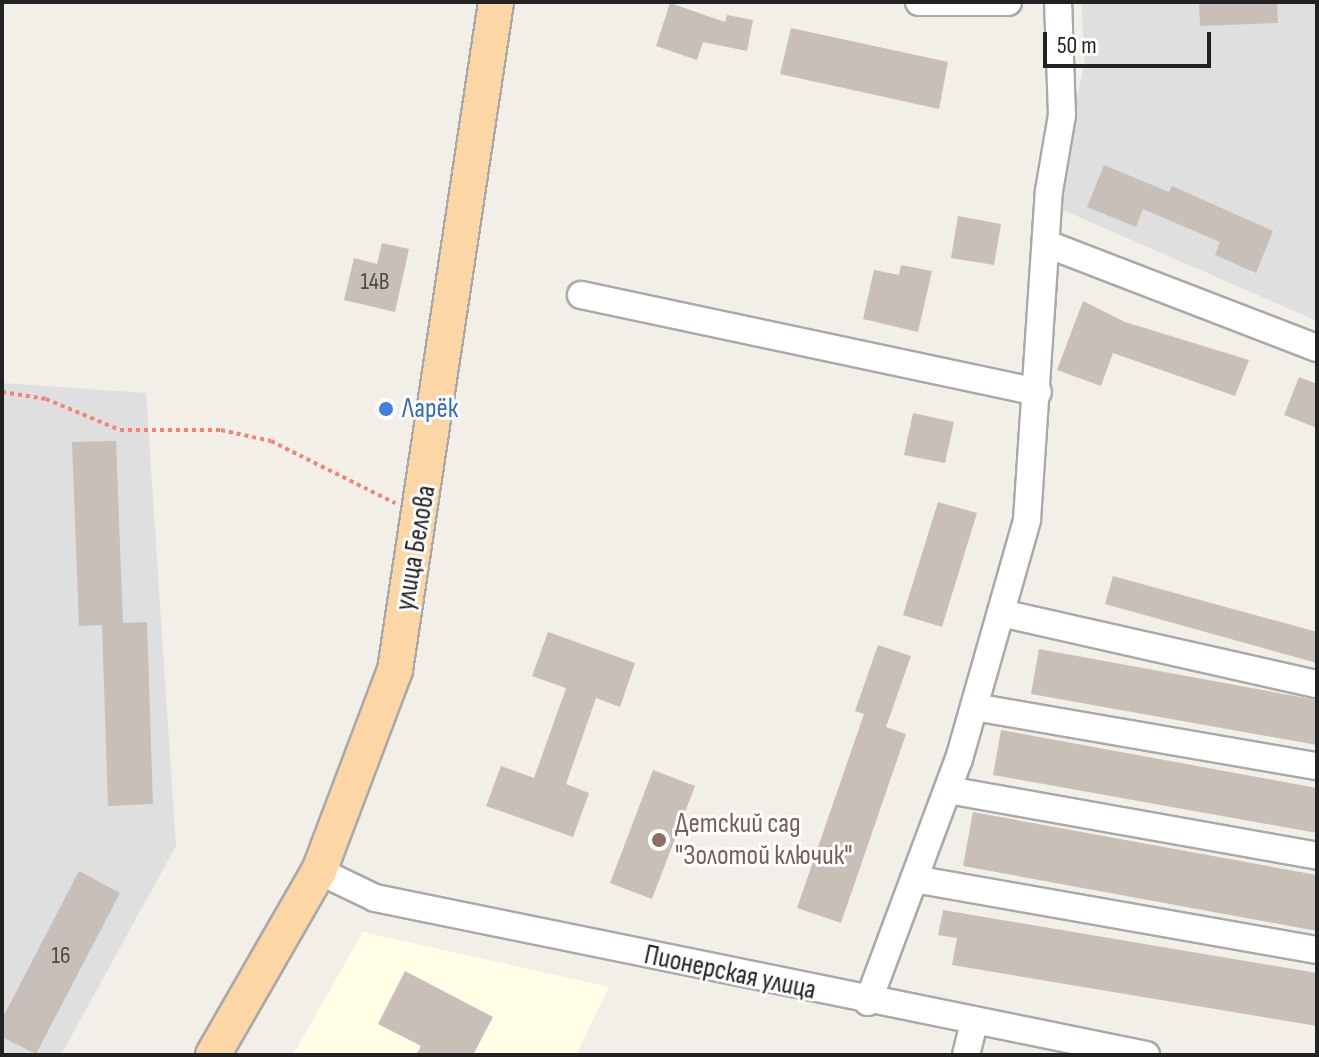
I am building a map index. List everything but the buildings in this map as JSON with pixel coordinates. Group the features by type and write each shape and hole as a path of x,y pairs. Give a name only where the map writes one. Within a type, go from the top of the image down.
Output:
{"main road":[{"name":"улица Белова","path":"213,1055 319,871 395,670 422,516 496,2"}],"street":[{"path":"919,2 1008,2"},
{"path":"868,1002 948,790 1027,520 1047,244 1062,115 1058,2"},
{"path":"1047,244 1317,348"},
{"path":"581,295 1038,392"},
{"path":"1001,613 1317,684"},
{"path":"974,707 1317,766"},
{"path":"948,790 1317,856"},
{"name":"Пионерская улица","path":"319,871 375,898 868,1002 1146,1055"},
{"path":"914,879 1317,950"},
{"path":"966,1055 974,1023"}],"path":[{"path":"2,392 46,399 120,430 221,430 271,441 422,516"}],"shaded area":[{"path":"1081,2 1317,2 1317,321 1056,207 1085,59"},
{"path":"2,383 146,393 176,846 61,1055 2,1055"},
{"path":"363,932 609,987 576,1055 293,1055"}],"place":[{"name":"Ларёк","path":"386,409"},
{"name":"Детский сад \"Золотой ключик\"","path":"659,840"}]}
